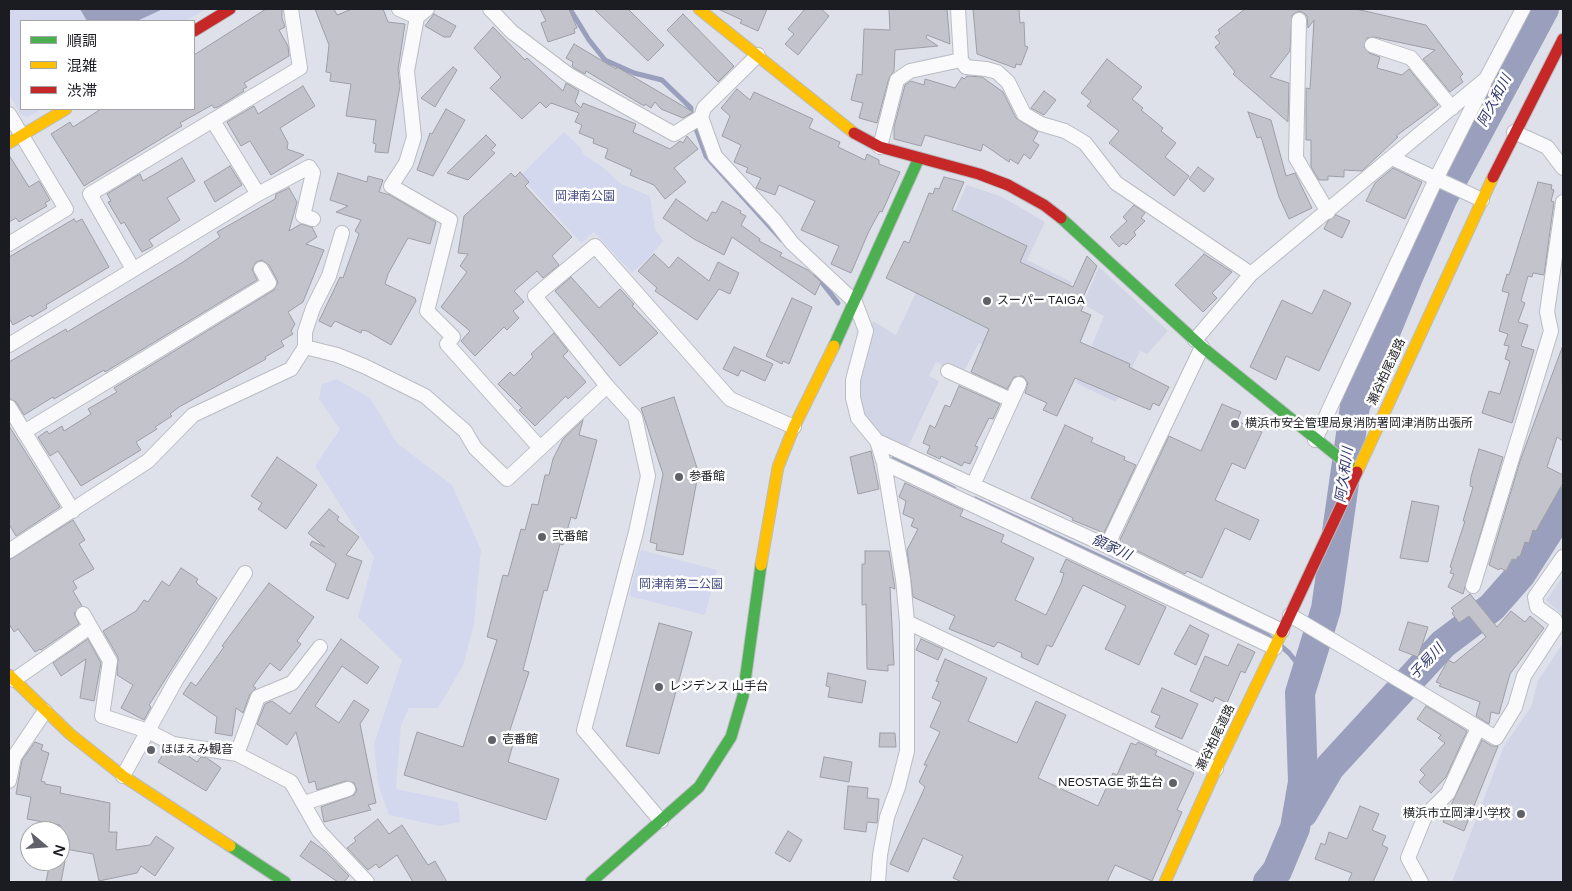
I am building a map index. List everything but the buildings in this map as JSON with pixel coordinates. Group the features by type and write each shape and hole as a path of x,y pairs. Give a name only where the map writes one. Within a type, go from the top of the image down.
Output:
{"street":[{"path":"195,30 230,9"},
{"path":"134,269 90,194 300,68 291,9"},
{"path":"399,9 422,13 406,72 414,137 406,163 390,186 450,220 427,311 453,337 447,344 540,448"},
{"path":"490,9 512,32 569,75 674,134 701,117"},
{"path":"699,9 857,136 880,147 979,174 1008,185 1044,204 1075,229 1199,343 1315,440 1356,471"},
{"path":"958,9 961,60 966,67 997,72 1008,82 1024,114 1040,124 1065,131 1085,143 1116,183 1251,274"},
{"path":"1315,440 1486,79 1522,9"},
{"path":"1299,20 1296,158 1328,212"},
{"name":"瀬谷柏尾道路","path":"1165,882 1216,769 1282,631 1296,618 1356,471 1514,132 1563,39"},
{"path":"1372,45 1411,58 1452,108"},
{"path":"758,55 704,108 701,117 715,156 775,221 792,243 856,302 866,331 854,380 852,398 858,418 877,441 884,463 903,579 907,622 907,751 898,787 887,817 880,855 878,882"},
{"path":"880,147 897,80 910,71 961,60"},
{"path":"1107,546 1199,343 1251,274 1486,79"},
{"path":"9,144 64,110"},
{"path":"9,114 66,209 9,244"},
{"path":"213,121 258,194"},
{"path":"1514,132 1547,147 1563,168"},
{"path":"591,882 699,787 718,762 731,737 744,696 768,515 778,468 794,427 856,302 919,158"},
{"path":"1392,158 1482,200"},
{"path":"9,345 258,194 309,167 313,173 304,216 313,219"},
{"path":"1473,586 1557,331 1547,312 1563,202"},
{"path":"9,551 73,512 148,461 193,415 291,369 305,347 305,332 313,308 329,276 342,233"},
{"path":"661,821 584,730 636,532 648,476 634,417 534,296 595,246 730,399 794,427"},
{"path":"24,432 269,283 261,269"},
{"path":"305,347 337,355 364,366 425,396 465,431 475,448 507,479 607,386"},
{"path":"948,371 1011,400"},
{"path":"973,485 1019,384"},
{"path":"9,407 73,512"},
{"path":"877,441 1107,546 1282,631"},
{"path":"884,463 1275,648"},
{"path":"1296,618 1496,738 1515,707 1524,676 1556,627 1555,620 1537,607 1535,597 1563,557"},
{"path":"123,776 176,680 245,573"},
{"path":"83,614 110,661 102,716 148,731 173,744 237,754 291,782 319,831 367,882"},
{"path":"907,622 1216,769"},
{"path":"90,627 11,677 45,711 123,776 285,882"},
{"path":"237,754 258,697 292,683 320,647"},
{"path":"9,781 14,757 45,711"},
{"path":"1421,882 1408,858 1425,816 1448,793 1478,728"},
{"path":"304,803 348,789"}],"shaded area":[{"path":"80,9 163,9 139,20 86,20"},
{"name":"スーパー TAIGA","path":"967,185 1000,196 1045,222 1027,260 1072,282 1031,366 979,343 962,375 936,362 929,376 939,381 907,449 879,436 862,415 858,395 860,373 868,351 873,321 896,335"},
{"path":"1099,267 1168,331 1147,354 1140,351 1116,402 1076,383 1104,316 1083,304"},
{"path":"1563,576 1563,615 1546,600"},
{"name":"横浜市立岡津小学校","path":"1563,643 1563,882 1452,882 1504,746 1531,707 1538,681"}],"green space":[{"path":"9,9 206,9 188,20 20,20 20,110 40,110 28,117 21,115 9,94"},
{"name":"岡津南公園","path":"564,132 581,148 584,155 605,169 621,184 650,196 655,229 663,241 649,258 632,273 594,232 581,243 520,176"},
{"path":"337,379 370,398 397,443 452,485 481,550 474,624 463,666 438,708 409,708 401,725 396,789 458,802 460,822 440,826 389,815 378,784 374,744 402,660 358,617 374,557 315,466 340,429 319,399 322,384"},
{"name":"岡津南第二公園","path":"641,550 717,570 705,615 629,596"}],"waterway":[{"path":"570,9 589,40 605,60 634,73 662,80 691,108 691,115 706,156 782,240"},
{"name":"阿久和川","path":"1268,882 1277,871 1295,828 1303,782 1300,693 1326,609 1355,406 1442,199 1544,9"},
{"path":"816,275 838,303"},
{"name":"領家川","path":"894,458 954,489"},
{"name":"領家川","path":"975,499 1263,632 1274,641"},
{"name":"子易川","path":"1303,813 1330,767 1443,644 1492,607 1521,574 1551,527 1563,502"},
{"name":"領家川","path":"1281,646 1306,674"}],"traffic: fast":[{"path":"834,346 919,158"},
{"path":"1061,218 1202,347 1356,471"},
{"path":"591,882 699,787 731,737 743,696 761,565"},
{"path":"230,846 285,882"}],"traffic: slow":[{"path":"699,9 854,133"},
{"path":"9,143 64,110"},
{"path":"1357,472 1493,177"},
{"path":"761,565 778,467 794,427 834,346"},
{"path":"1165,882 1216,769 1282,632"},
{"path":"9,675 70,734 123,776 230,846"}],"traffic: jam":[{"path":"195,30 230,9"},
{"path":"1493,177 1563,39"},
{"path":"854,133 880,147 979,174 1008,185 1044,205 1061,218"},
{"path":"1282,632 1357,472"}],"place":[{"name":"スーパー TAIGA","path":"987,301"},
{"name":"横浜市安全管理局泉消防署岡津消防出張所","path":"1235,424"},
{"name":"参番館","path":"679,477"},
{"name":"弐番館","path":"542,537"},
{"name":"レジデンス 山手台","path":"659,687"},
{"name":"壱番館","path":"492,740"},
{"name":"ほほえみ観音","path":"151,750"},
{"name":"NEOSTAGE 弥生台","path":"1173,783"},
{"name":"横浜市立岡津小学校","path":"1521,814"}]}
